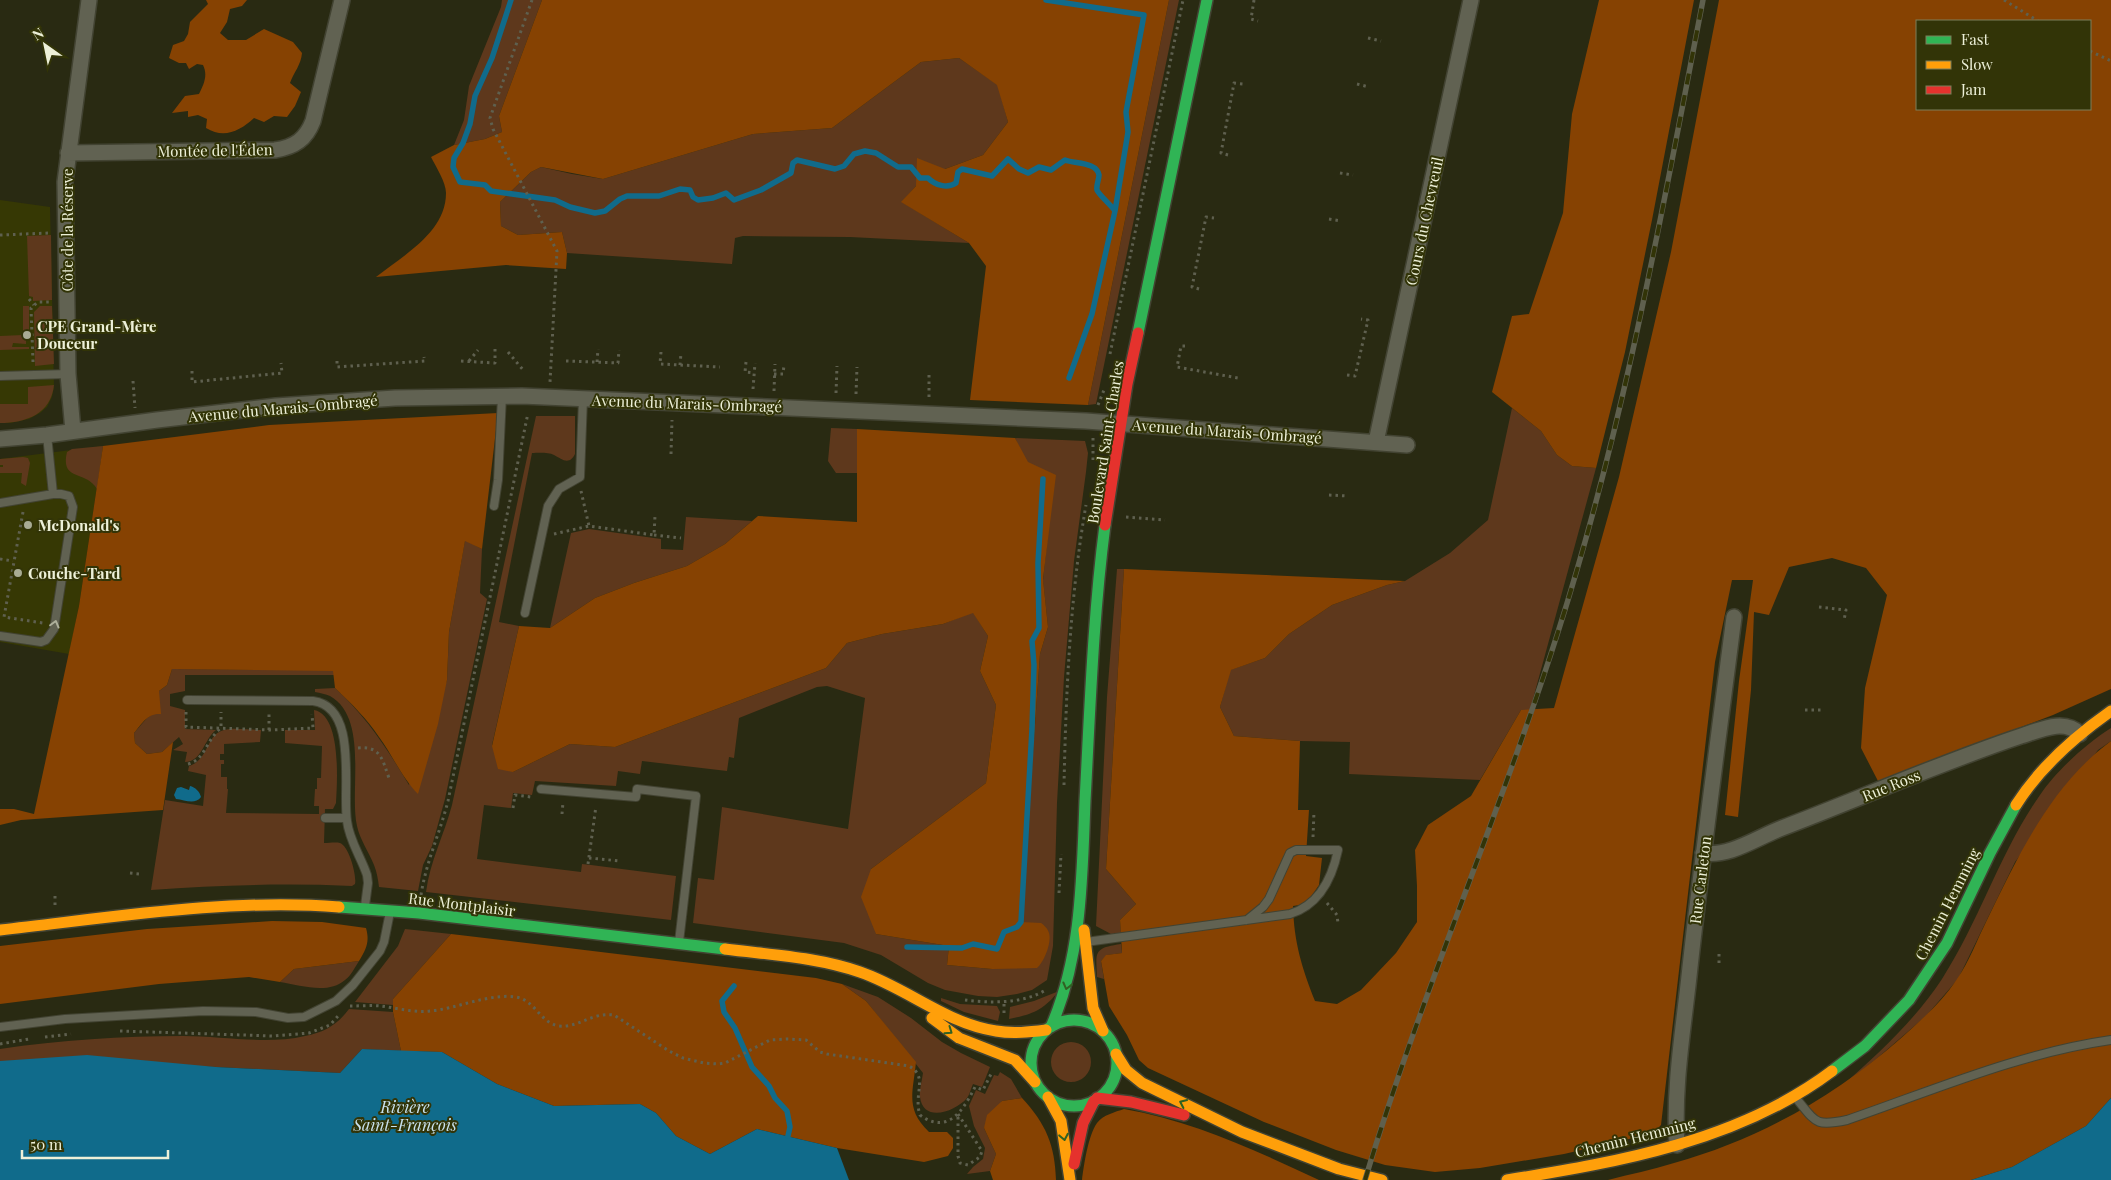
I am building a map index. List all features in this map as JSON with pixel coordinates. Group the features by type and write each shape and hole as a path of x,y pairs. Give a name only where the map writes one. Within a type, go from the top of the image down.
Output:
{"street":[{"name":"Côte de la Réserve","path":"73,431 68,374 65,182 89,0"},
{"name":"Montée de l'Éden","path":"68,153 275,150 295,144 304,138 313,121 342,0"},
{"name":"Boulevard Saint-Charles","path":"1103,1031 1093,1008 1080,943 1095,624 1108,516 1131,365 1207,0"},
{"name":"Cours du Chevreuil","path":"1376,442 1471,0"},
{"name":"Avenue du Marais-Ombragé","path":"0,439 47,435 276,406 502,396 1121,424 1407,445"},
{"name":"Rue Carleton","path":"1677,1145 1676,1100 1703,853 1734,616"},
{"name":"Chemin Hemming","path":"1507,1180 1578,1168 1677,1145 1732,1126 1795,1097 1838,1070 1875,1039 1910,999 1931,969 1947,943 1997,840 2019,801 2048,764 2080,734 2111,711"},
{"name":"Rue Ross","path":"1703,853 1713,854 1729,851 1773,832 2021,736 2059,726 2067,726 2080,734"},
{"name":"Rue Montplaisir","path":"0,930 177,910 295,905 390,910 823,961 878,979 945,1015 986,1030 1022,1034 1048,1028"},
{"name":"Boulevard Saint-Charles","path":"1048,1028 1064,997 1080,943"},
{"name":"Rue Montplaisir","path":"912,998 935,1021 959,1038 1015,1060 1022,1065 1039,1088"},
{"path":"1070,1180 1061,1121 1048,1097 1039,1088 1033,1076 1031,1062 1036,1041 1048,1028 1063,1021 1078,1020 1092,1023 1103,1031 1111,1042 1126,1070 1142,1083 1242,1132"},
{"path":"1070,1180 1083,1123 1095,1100 1109,1087 1114,1078 1117,1068 1116,1054"},
{"path":"1048,1097 1072,1106 1095,1100 1152,1106 1242,1132 1339,1169 1382,1180"}],"lane":[{"path":"0,376 68,374"},
{"path":"494,506 498,480 502,396"},
{"path":"525,613 548,506 559,489 580,477 583,399"},
{"path":"47,435 53,494"},
{"path":"0,503 61,494 68,496 73,507 54,629 46,640 41,642 0,636"},
{"path":"187,700 314,701 325,704 337,719 344,737 346,818 349,831 367,875 368,883 364,908"},
{"path":"541,789 636,797 637,789 696,796 678,944"},
{"path":"325,818 346,818"},
{"path":"1080,943 1247,920 1300,911 1311,904 1320,894 1335,866 1338,850 1296,850 1290,853 1269,899 1263,907 1247,920"},
{"path":"0,1027 65,1019 203,1011 256,1012 288,1018 304,1016 336,1001 353,985 384,942 390,910"},
{"path":"1795,1097 1816,1122 1826,1124 1847,1120 2029,1057 2071,1046 2111,1040"}],"path":[{"path":"532,0 490,118 493,129 557,251 552,380"},
{"name":"Boulevard Saint-Charles","path":"1110,356 1183,0"},
{"path":"1254,0 1251,19 1258,21"},
{"path":"2004,0 2036,20"},
{"path":"1368,38 1381,41"},
{"path":"2091,51 2111,61"},
{"path":"1228,156 1221,153 1234,83 1243,84"},
{"path":"1357,84 1369,87"},
{"path":"1340,173 1353,175"},
{"path":"1200,289 1192,287 1206,217 1214,218"},
{"path":"1329,219 1341,222"},
{"path":"0,235 65,233"},
{"path":"29,299 34,305"},
{"path":"33,365 31,308 38,302 67,302"},
{"path":"1347,375 1355,376 1368,320 1361,319"},
{"path":"1185,346 1181,346 1177,367 1238,378"},
{"path":"461,361 495,363 495,349"},
{"path":"597,362 598,349"},
{"path":"469,362 478,350"},
{"path":"566,361 618,363 619,350"},
{"path":"508,352 524,372"},
{"path":"661,352 660,364 720,367"},
{"path":"680,365 681,353"},
{"path":"337,361 337,367 424,361 424,357"},
{"path":"746,362 745,372 754,373"},
{"path":"753,406 755,362"},
{"path":"192,371 192,382 211,381 282,373 281,363"},
{"path":"773,407 775,364"},
{"path":"774,374 783,374 784,364"},
{"path":"835,410 837,366"},
{"path":"856,411 857,367"},
{"path":"928,414 929,375"},
{"path":"133,381 136,423"},
{"name":"Boulevard Saint-Charles","path":"1098,403 1105,382"},
{"path":"671,454 673,403"},
{"path":"420,898 427,863 439,835 448,801 528,414"},
{"path":"1329,495 1348,496"},
{"path":"584,506 589,526"},
{"path":"23,512 15,562 13,561 2,616 47,623"},
{"path":"654,516 654,535"},
{"path":"1108,516 1165,520"},
{"path":"572,530 589,526 681,538"},
{"path":"0,559 13,561"},
{"path":"1819,607 1846,610 1844,620"},
{"path":"1806,710 1821,710"},
{"path":"186,727 272,730 312,728"},
{"path":"188,764 200,757 210,738 221,728"},
{"path":"272,730 272,736"},
{"path":"353,748 374,749 381,758 388,778"},
{"path":"513,808 515,795 539,798"},
{"path":"556,800 572,802"},
{"path":"562,814 564,802"},
{"path":"588,804 596,806 588,864"},
{"path":"1312,850 1314,810"},
{"path":"589,858 620,861"},
{"path":"130,873 140,874"},
{"path":"1320,894 1337,915 1338,923"},
{"path":"54,896 55,906"},
{"path":"1719,954 1719,963"},
{"path":"1004,1001 1031,996 1047,989"},
{"path":"348,1006 379,1006 422,1012 490,999 515,997 528,1002 542,1017 550,1023 559,1026 573,1024 604,1013 621,1017 654,1042 683,1058 718,1064 770,1040 798,1038 806,1040 820,1052 827,1054 909,1066 916,1070 920,1078 917,1098 920,1115 926,1119 944,1122 958,1114 975,1087 984,1090 990,1076"},
{"path":"958,1114 982,1151 980,1157 968,1165 960,1163 958,1156 958,1114"}],"shaded area":[{"path":"206,0 247,0 242,6 230,9 227,22 220,33 228,40 246,40 264,29 293,42 302,53 299,65 290,83 301,92 295,106 287,117 274,116 264,122 254,118 237,130 219,133 206,128 207,119 198,115 188,117 188,111 172,113 185,96 199,94 204,83 205,72 203,65 197,64 189,69 186,63 179,63 169,58 173,45 184,41 188,34 190,22 208,4"},
{"path":"502,0 542,0 499,116 502,132 485,139 454,145 464,120 469,86 501,7"},
{"path":"542,0 1169,0 1088,405 970,400 986,266 969,243 901,202 916,186 917,158 945,169 983,155 1008,122 997,85 959,58 921,62 832,128 753,134 603,179 541,167 531,172 500,202 501,226 518,235 562,232 567,253 566,269 506,265 376,277 422,241 439,219 444,207 446,189 431,157 454,145 485,139 502,132 499,116"},
{"path":"1169,0 1179,0 1096,404 1088,405"},
{"path":"1599,0 1694,0 1625,352 1596,468 1572,466 1557,455 1541,431 1492,392 1512,316 1529,314 1563,213 1572,114"},
{"path":"1719,0 2111,0 2111,689 2053,715 1878,781 1861,748 1865,688 1887,595 1866,568 1832,558 1789,567 1769,615 1754,612 1751,690 1738,817 1725,815 1739,681 1753,580 1732,580 1715,662 1661,1125 1655,1131 1564,1154 1480,1168 1435,1172 1385,1165 1336,1150 1264,1122 1148,1068 1139,1060 1127,1035 1109,1006 1101,961 1106,955 1122,953 1120,920 1136,904 1106,869 1124,569 1405,581 1387,585 1332,605 1289,634 1265,658 1231,670 1220,707 1234,736 1300,741 1298,810 1309,810 1306,856 1322,858 1319,885 1306,904 1293,906 1295,932 1303,966 1315,1001 1337,1004 1361,990 1396,953 1417,922 1415,850 1428,825 1471,796 1521,710 1554,708 1619,477 1671,252"},
{"path":"959,58 998,85 1008,122 983,155 945,169 916,186 902,202 969,243 850,237 743,236 735,238 732,264 567,253 562,232 518,235 501,226 500,202 531,172 541,167 603,179 753,134 832,128 921,62"},
{"name":"CPE Grand-Mère Douceur","path":"0,200 50,207 54,387 47,407 40,413 29,419 10,423 0,423"},
{"path":"51,235 52,300 33,301 33,297 29,296 27,236"},
{"path":"23,306 29,306 29,332 26,332 26,344 13,343 12,347 29,347 29,349 0,350 0,336 23,335"},
{"path":"40,306 52,306 54,364 35,366 34,312"},
{"path":"54,385 48,403 36,415 10,423 0,423 0,404 28,404 28,387"},
{"path":"1512,408 1541,431 1557,455 1572,466 1596,468 1530,710 1521,710 1480,780 1349,774 1350,742 1300,741 1234,736 1220,707 1230,670 1265,658 1289,634 1332,605 1387,585 1405,581 1450,553 1488,520"},
{"path":"498,413 482,549 465,541 449,632 447,680 438,724 418,794 407,781 369,724 335,688 333,671 172,669 167,685 159,691 161,714 148,717 134,733 135,743 147,754 162,752 173,742 163,810 21,820 0,825 0,809 14,809 34,814 79,606 103,446 269,425"},
{"path":"536,416 575,416 575,454 568,461 549,453 532,453 499,622 519,626 492,745 513,772 570,744 615,747 826,668 847,643 882,634 943,624 973,612 988,636 980,671 996,705 986,783 871,869 876,934 949,946 947,965 992,969 1041,923 1021,923 1040,654 1048,627 1043,580 1050,514 1015,438 1085,441 1088,453 1074,561 1064,677 1057,803 1053,946 1047,980 1032,990 1017,994 997,997 978,996 945,990 928,983 881,955 844,943 693,923 698,878 714,880 722,807 848,829 865,698 827,686 817,687 739,718 734,758 729,757 727,771 642,761 640,774 618,771 616,786 535,781 532,795 513,793 511,808 484,805 477,859 581,872 582,864 676,876 671,920 426,892 434,859 452,805"},
{"path":"831,428 857,429 857,473 836,473 828,461"},
{"path":"857,429 1015,438 1028,462 1056,475 1043,579 1048,627 1040,654 1021,922 1041,923 1046,927 1050,937 1047,952 1037,968 992,969 947,965 949,946 876,934 861,897 871,869 986,783 996,705 980,671 988,636 973,613 943,624 882,634 847,643 826,668 615,747 570,744 513,772 498,769 492,746 519,626 550,628 595,598 687,566 725,544 758,516 857,522"},
{"path":"103,446 79,606 69,654 0,642 0,459"},
{"path":"103,446 97,489 87,479 75,475 67,468 67,452 72,449"},
{"path":"28,458 30,463 26,486 21,483 22,473 0,473 0,467 3,467 3,465 0,465 0,459"},
{"path":"686,517 752,521 725,544 687,566 595,598 550,628 571,533 589,529 661,539 661,549 683,550"},
{"path":"465,540 482,549 480,593 487,599 445,799 432,846 423,865 418,891 379,887 375,868 357,826 354,738 350,721 342,706 330,696 315,692 315,689 335,688 357,710 376,734 409,785 447,680 449,632"},
{"path":"1117,569 1124,569 1106,869 1136,904 1120,920 1121,934 1111,934 1096,926 1107,697"},
{"path":"172,669 334,670 334,675 185,675 185,691 170,694 170,706 185,710 185,729 216,730 199,754 191,761 185,762 187,752 173,750 183,744 179,737 162,752 147,754 135,743 134,733 153,714 159,691 167,685"},
{"path":"314,710 323,715 329,724 334,737 336,751 336,803 333,809 325,809 324,843 340,843 343,845 352,862 355,884 352,886 252,885 151,890 165,800 203,806 206,775 188,771 189,766 196,763 218,732 233,729 261,730 260,742 224,744 224,754 220,754 220,760 224,760 224,764 221,764 221,777 227,777 226,813 319,814 319,806 314,806 317,778 321,778 322,746 285,743 285,730 315,730"},
{"path":"2111,728 2111,741 2098,750 2015,862 1958,979 1926,1016 1842,1086 1908,1022 1942,979 1968,933 2013,840 2040,795 2072,758"},
{"path":"2111,741 2111,1098 2086,1126 2012,1167 1971,1180 1608,1180 1658,1168 1705,1153 1765,1129 1794,1114 1849,1079 1900,1039 1938,1003 1961,972 2024,847 2054,800 2090,759"},
{"path":"272,921 322,922 366,928 367,945 359,961 294,969 280,982 249,977 159,984 0,1004 0,946 147,929"},
{"path":"405,929 451,934 393,999 393,1005 355,1002 398,946"},
{"path":"451,934 816,978 842,984 866,1001 916,1062 912,1100 916,1116 929,1132 947,1132 953,1138 953,1148 948,1156 924,1162 837,1148 757,1129 710,1154 676,1136 656,1113 640,1104 554,1106 497,1084 442,1052 401,1051 393,1012 393,999"},
{"path":"1121,944 1122,953 1107,955 1101,961 1104,979 1097,977 1096,962 1098,953 1105,947"},
{"path":"359,961 351,974 338,985 314,988 280,982 294,969"},
{"path":"842,984 878,997 911,1018 942,1042 990,1067 982,1087 973,1084 967,1098 948,1111 933,1112 927,1110 922,1105 920,1097 923,1073 866,1001"},
{"path":"1059,991 1043,1007 1025,1015 1009,1019 1010,1007 1034,1001"},
{"path":"941,998 960,1004 997,1006 1000,1012 998,1021 964,1012 941,1001"},
{"path":"349,1009 393,1012 401,1051 362,1049 340,1073 216,1067 0,1061 0,1049 91,1039 198,1036 260,1040 290,1039 325,1030 335,1024"},
{"path":"1075,1042 1082,1045 1088,1051 1091,1062 1090,1070 1082,1079 1075,1082 1067,1082 1060,1079 1052,1070 1051,1058 1054,1051 1063,1043"},
{"path":"1000,1072 1011,1079 1022,1098 1002,1101 984,1128 996,1154 990,1171 967,1174 983,1159 985,1148 974,1126 969,1106 976,1090 985,1094 994,1075 998,1076"},
{"path":"1022,1098 1037,1117 1048,1136 1054,1156 1056,1180 993,1180 990,1171 996,1154 984,1128 987,1115 1002,1101"},
{"path":"1124,1109 1150,1114 1200,1129 1319,1180 1082,1180 1089,1143 1097,1123 1106,1116"}],"water":[{"path":"190,786 200,793 201,797 199,799 190,801 176,799 174,795 177,788 181,787 189,790"},
{"name":"Rivière Saint-François","path":"362,1049 442,1052 497,1084 554,1106 640,1104 656,1113 676,1136 710,1154 757,1129 837,1148 849,1180 0,1180 0,1061 87,1055 216,1067 340,1073"},
{"path":"2111,1098 2111,1180 1971,1180 2012,1167 2086,1126"}],"waterway":[{"path":"511,0 492,58 475,96 470,124 463,143 454,158 453,167 460,182 485,185 491,191 555,200 570,207 595,213 605,211 627,196 659,196 680,189 690,190 693,197 698,200 713,198 726,193 734,200 761,190 791,173 793,163 797,160 835,169 844,166 854,154 865,151 876,153 898,167 911,167 920,178 928,178 934,183 945,186 956,183 958,172 962,169 992,176 1008,159 1019,169 1028,173 1039,167 1051,170 1065,160 1094,168 1099,175 1097,190 1115,211 1092,314 1069,378"},
{"path":"1046,0 1144,15 1126,112 1128,132 1115,211"},
{"path":"907,947 962,948 973,944 997,949 1004,932 1017,927 1021,922 1032,729 1034,665 1032,641 1039,628 1038,563 1043,479"},
{"path":"734,986 722,1001 724,1012 735,1028 752,1067 787,1111 790,1127 788,1136"}],"railway":[{"path":"1365,1180 1410,1042 1535,701 1581,554 1603,476 1640,318 1703,0"}],"traffic: fast":[{"path":"1138,333 1207,0"},
{"path":"1051,1027 1061,1000 1075,944 1083,859 1092,663 1105,525"},
{"path":"1832,1071 1865,1046 1909,1000 1947,943 1990,853 2016,805"},
{"path":"339,907 419,913 725,949"},
{"path":"1074,1020 1098,1027 1110,1039 1117,1063 1110,1087 1098,1099 1074,1106 1050,1099 1038,1087 1031,1063 1038,1039 1050,1027 1074,1020"}],"traffic: slow":[{"path":"2016,805 2047,765 2084,731 2111,711"},
{"path":"0,930 212,907 255,905 339,907"},
{"path":"1084,930 1093,1008 1103,1031"},
{"path":"725,949 794,957 844,967 877,979 944,1013 978,1027 1009,1032 1046,1030"},
{"path":"932,1018 959,1038 1015,1060 1035,1082"},
{"path":"1116,1054 1126,1070 1142,1083 1242,1132 1339,1169 1382,1180"},
{"path":"1507,1180 1635,1156 1718,1132 1758,1115 1796,1095 1832,1071"},
{"path":"1048,1097 1061,1121 1070,1180"}],"traffic: jam":[{"path":"1105,525 1127,384 1138,333"},
{"path":"1097,1098 1131,1102 1184,1115"},
{"path":"1074,1164 1083,1123 1094,1101"}],"place":[{"name":"CPE Grand-Mère Douceur","path":"27,335"},
{"name":"McDonald's","path":"28,525"},
{"name":"Couche-Tard","path":"18,573"}]}
